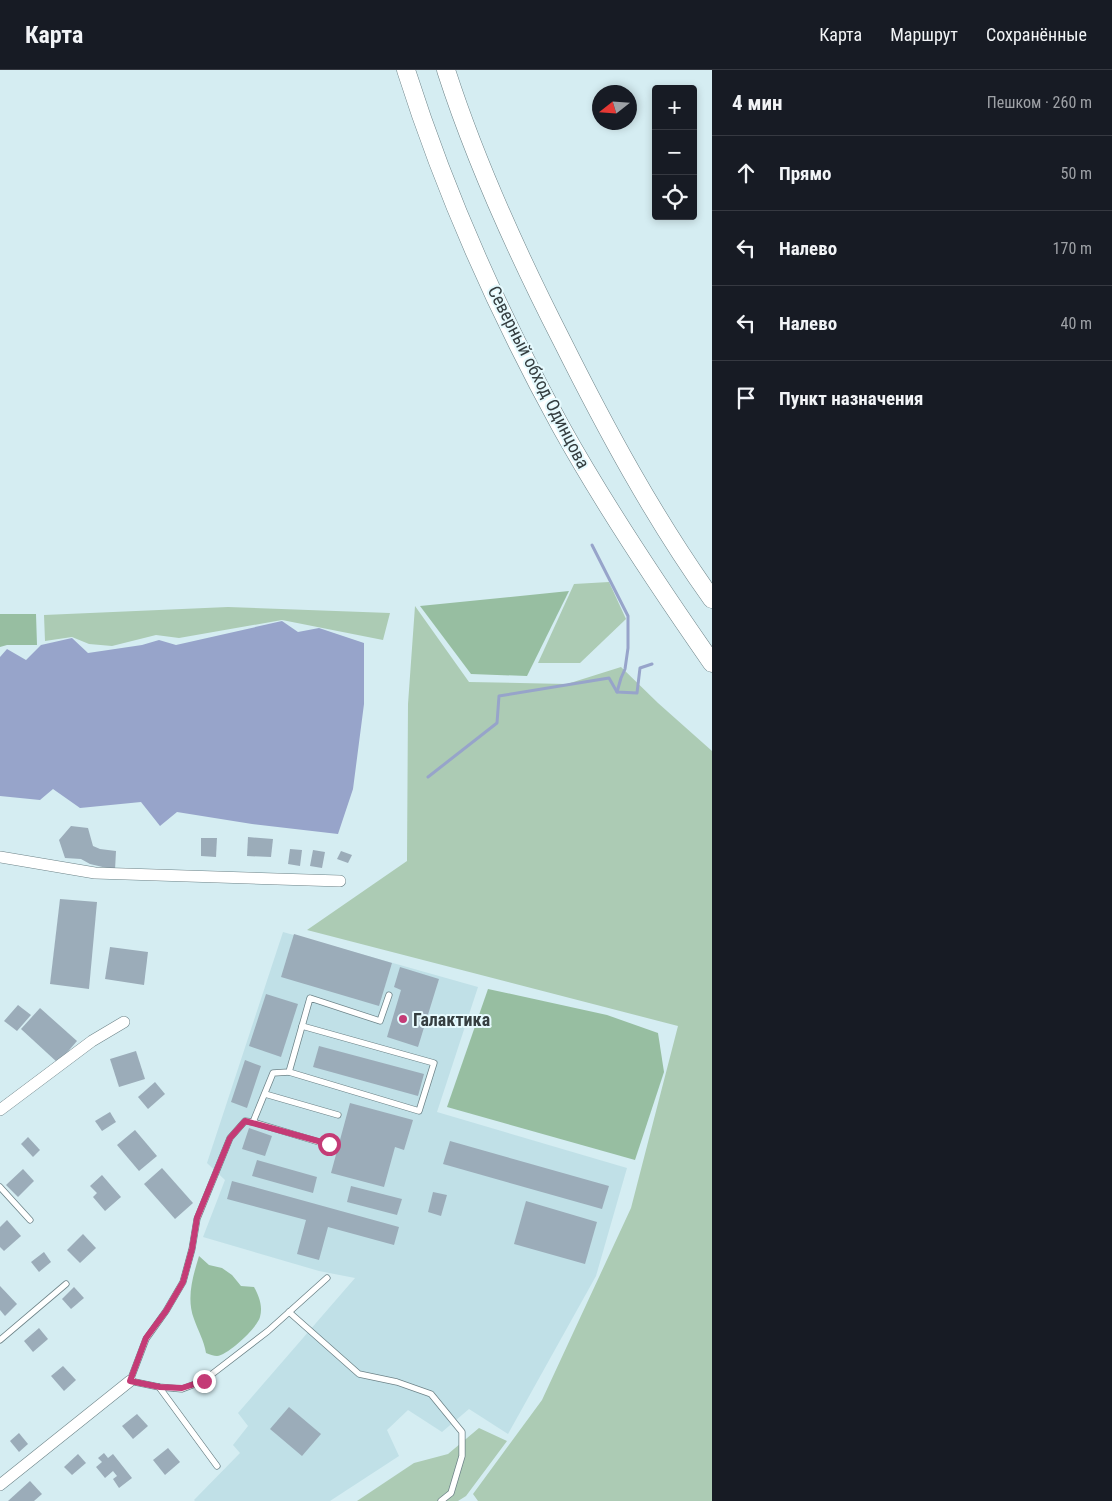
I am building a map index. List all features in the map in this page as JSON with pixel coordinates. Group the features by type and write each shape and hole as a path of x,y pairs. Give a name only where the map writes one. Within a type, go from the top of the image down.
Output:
{"highway":[{"name":"Северный обход Одинцова","path":"406,70 415,99 462,221 508,323 561,427 668,600 712,663"},
{"name":"Северный обход Одинцова","path":"446,70 455,99 496,204 556,330 595,407 639,484 698,580 712,598"}],"street":[{"path":"0,857 95,873 340,882"},
{"path":"0,1110 92,1041 124,1022"},
{"path":"0,1485 130,1381"}],"lane":[{"path":"290,1072 310,998 380,1021 389,995"},
{"path":"254,1122 273,1073 290,1072 419,1110 434,1063 302,1026"},
{"path":"265,1094 338,1115"},
{"path":"327,1278 268,1331 204,1381 182,1388 160,1387 130,1381 146,1338 166,1311 183,1282 192,1249 197,1218 230,1138 245,1121 329,1144"},
{"path":"0,1187 30,1220"},
{"path":"0,1340 66,1284"},
{"path":"289,1312 359,1374 397,1382 431,1394 462,1432 462,1456 451,1493 441,1501"},
{"path":"160,1387 217,1466"}],"shaded area":[{"path":"283,932 478,987 437,1112 627,1168 596,1276 508,1434 469,1409 442,1432 408,1410 387,1430 399,1456 330,1501 195,1501 240,1453 233,1445 248,1426 238,1413 355,1278 319,1271 203,1237 225,1180 207,1163"}],"green space":[{"path":"609,582 626,619 580,663 538,663 574,584"},
{"path":"569,591 527,676 471,674 420,606"},
{"path":"415,606 469,682 567,684 621,667 712,751 712,1501 478,1501 473,1494 542,1400 631,1208 678,1026 307,930 407,861 408,704"},
{"path":"228,607 390,613 383,640 282,620 179,638 156,635 112,646 89,644 72,637 45,641 44,615"},
{"path":"0,614 36,614 37,645 7,645 0,647"},
{"path":"488,989 607,1015 658,1033 664,1072 635,1160 447,1107"},
{"path":"199,1256 209,1265 222,1268 232,1275 241,1286 254,1287 261,1305 260,1317 254,1328 235,1346 217,1356 206,1353 192,1311 191,1287"},
{"path":"479,1428 507,1441 466,1496 458,1501 357,1501 414,1463 448,1454"}],"water":[{"path":"282,621 298,632 319,628 364,643 364,704 353,789 338,834 252,824 177,812 160,826 141,802 80,808 53,789 40,800 0,796 0,657 7,649 26,660 41,645 72,638 88,653 142,645 159,640 176,645"}],"building":[{"path":"71,826 88,828 93,846 116,851 115,870 90,864 81,859 65,858 59,840"},
{"path":"248,837 273,839 271,857 247,856"},
{"path":"201,838 217,838 216,857 201,856"},
{"path":"290,849 302,850 300,866 288,864"},
{"path":"313,850 325,852 322,868 310,866"},
{"path":"341,851 352,855 348,863 337,859"},
{"path":"60,899 97,902 89,989 50,984"},
{"path":"294,934 392,963 379,1006 281,977"},
{"path":"110,947 148,952 144,985 105,979"},
{"path":"400,967 439,979 418,1047 387,1037 401,990 394,987"},
{"path":"266,994 298,1004 281,1057 249,1046"},
{"path":"18,1005 31,1015 17,1031 4,1021"},
{"path":"40,1008 77,1041 58,1063 21,1029"},
{"path":"319,1046 424,1074 418,1096 313,1067"},
{"path":"136,1051 145,1079 119,1087 110,1059"},
{"path":"245,1060 261,1066 247,1108 231,1102"},
{"path":"155,1082 165,1094 148,1109 138,1097"},
{"path":"350,1103 413,1120 404,1150 395,1147 384,1187 331,1173"},
{"path":"110,1112 116,1122 102,1131 95,1121"},
{"path":"249,1128 272,1136 265,1156 242,1149"},
{"path":"135,1130 157,1156 139,1171 117,1145"},
{"path":"28,1137 40,1150 33,1157 21,1144"},
{"path":"450,1141 609,1186 602,1209 443,1164"},
{"path":"257,1160 317,1177 313,1193 252,1176"},
{"path":"162,1168 193,1203 175,1219 144,1184"},
{"path":"23,1169 34,1181 18,1197 6,1185"},
{"path":"102,1175 121,1197 105,1211 93,1197 97,1193 90,1186"},
{"path":"232,1181 399,1227 394,1245 328,1227 319,1260 297,1254 306,1220 227,1199"},
{"path":"351,1186 402,1199 397,1215 347,1202"},
{"path":"433,1192 447,1195 441,1216 428,1212"},
{"path":"526,1201 597,1222 585,1264 514,1244"},
{"path":"7,1220 21,1236 4,1251 0,1247 0,1227"},
{"path":"83,1234 96,1248 80,1263 67,1250"},
{"path":"44,1252 51,1262 39,1272 31,1262"},
{"path":"0,1286 17,1304 5,1316 0,1310"},
{"path":"74,1287 84,1298 71,1309 62,1299"},
{"path":"39,1328 48,1339 33,1352 24,1341"},
{"path":"63,1366 76,1380 64,1391 51,1376"},
{"path":"289,1407 321,1434 302,1456 270,1429"},
{"path":"137,1414 148,1426 133,1439 122,1426"},
{"path":"19,1433 28,1444 19,1452 10,1441"},
{"path":"168,1448 180,1462 165,1475 153,1460"},
{"path":"104,1453 108,1458 113,1454 132,1478 119,1488 113,1479 117,1476 113,1471 105,1478 96,1467 102,1462 98,1458"},
{"path":"78,1454 86,1463 72,1475 64,1467"},
{"path":"30,1481 42,1494 34,1501 8,1501"}],"waterway":[{"path":"592,545 628,616 628,648 625,669 617,692"},
{"path":"428,777 497,723 499,696 609,678 617,692 637,693 640,668 652,664"}],"place":[{"name":"Галактика","path":"403,1019"}],"route":[{"path":"204,1381 182,1388 160,1387 130,1381 146,1338 166,1311 183,1282 192,1249 197,1218 230,1138 245,1121 329,1144"}]}
